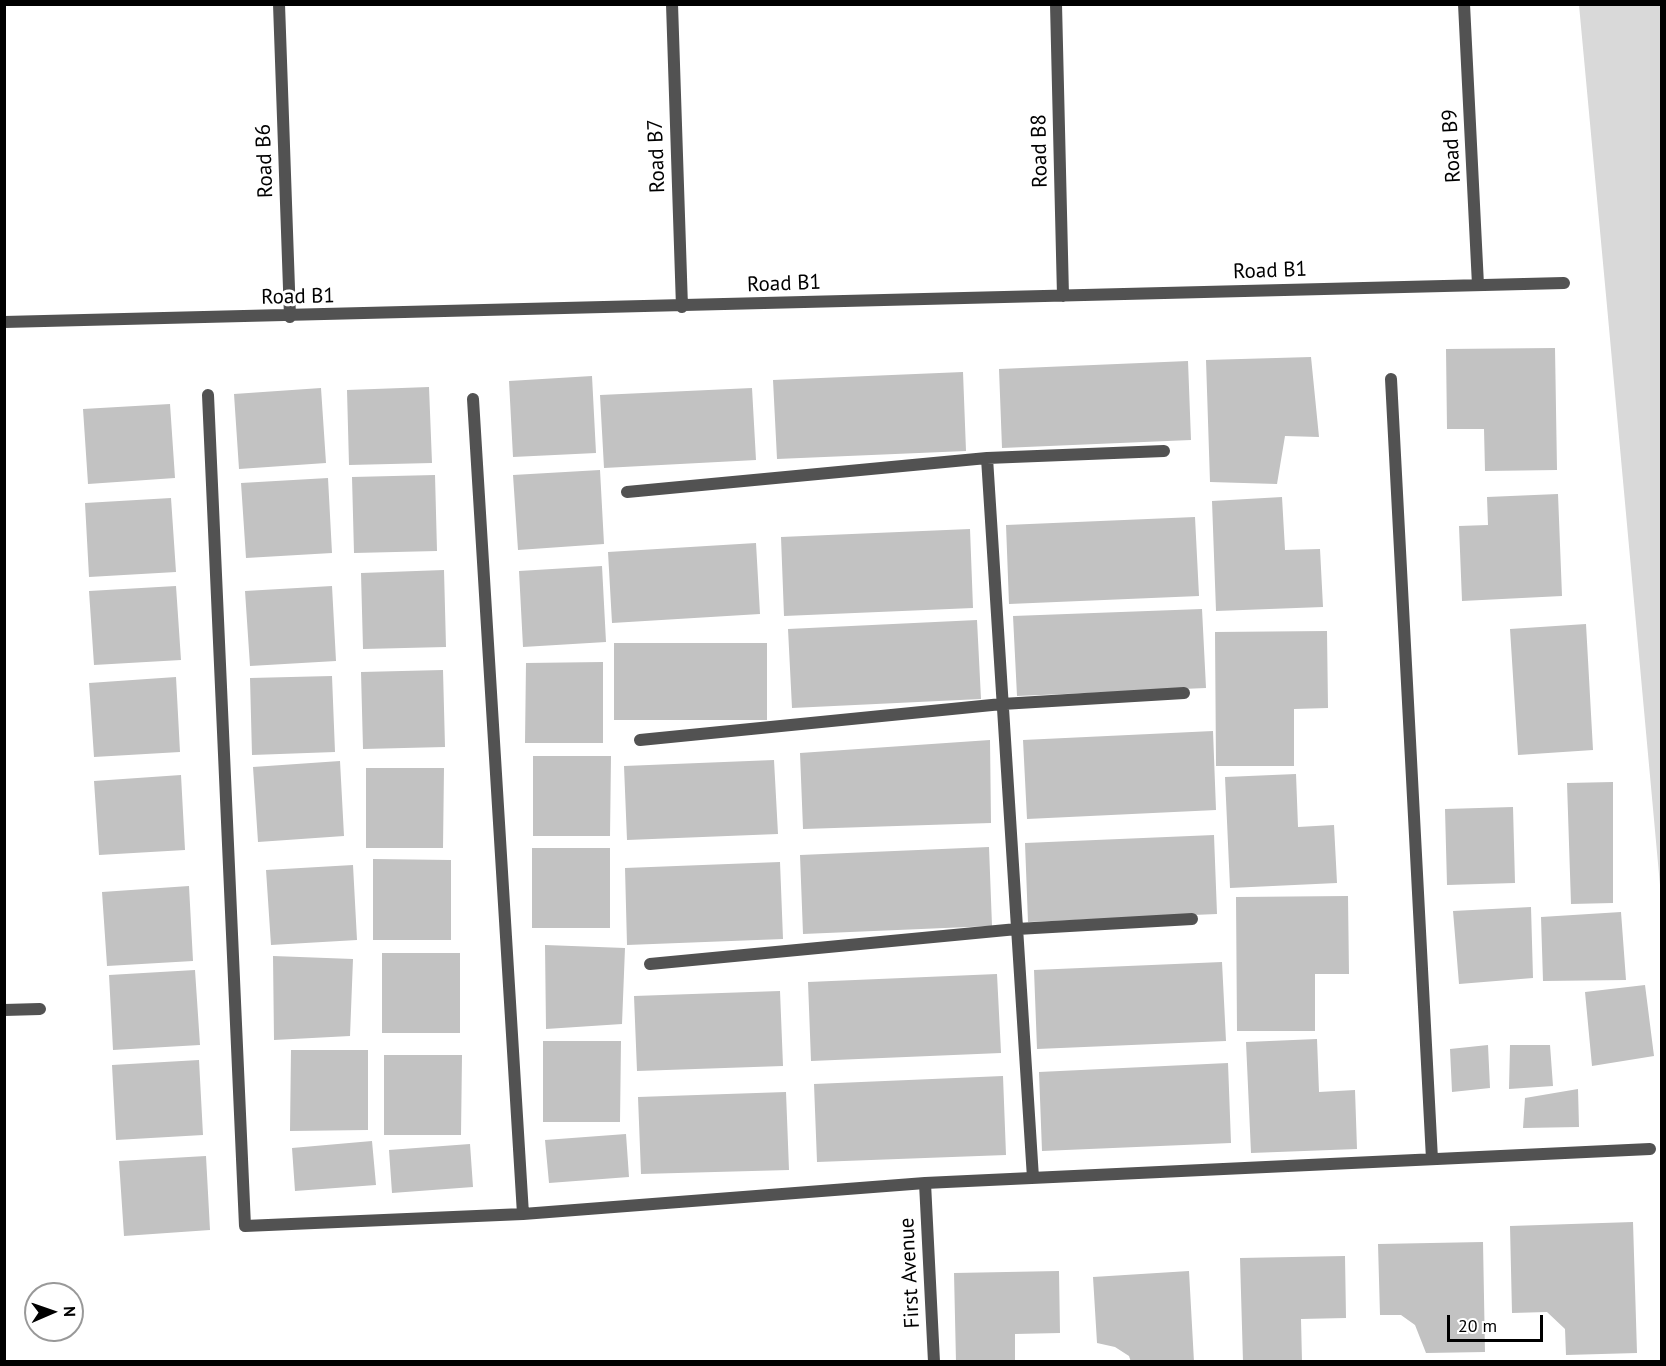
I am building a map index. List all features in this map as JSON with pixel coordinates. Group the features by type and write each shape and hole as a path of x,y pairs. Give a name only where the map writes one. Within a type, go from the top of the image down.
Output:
{"street":[{"name":"Road B6","path":"279,4 290,317"},
{"name":"Road B7","path":"672,4 682,307"},
{"name":"Road B8","path":"1056,4 1063,296"},
{"name":"Road B9","path":"1464,4 1478,285"},
{"name":"Road B1","path":"4,322 290,317 1564,283"},
{"path":"1391,380 1432,1159"},
{"path":"208,395 245,1226 523,1214 925,1183 1650,1149"},
{"path":"473,399 523,1214"},
{"path":"627,492 987,459 1164,451"},
{"path":"987,459 1033,1178"},
{"path":"640,740 1002,705 1184,693"},
{"path":"650,964 1017,929 1192,919"},
{"path":"4,1010 40,1009"},
{"name":"First Avenue","path":"925,1183 934,1362"}],"shaded area":[{"path":"1579,5 1661,5 1661,896 1607,306"}],"building":[{"path":"1555,348 1557,470 1485,471 1484,429 1447,429 1446,349"},
{"path":"1311,357 1319,437 1285,436 1277,484 1210,482 1206,360"},
{"path":"1188,361 1191,440 1002,448 999,369"},
{"path":"963,372 966,451 777,459 773,380"},
{"path":"592,376 596,453 513,457 509,381"},
{"path":"429,387 432,463 349,465 347,390"},
{"path":"321,388 326,463 239,469 234,394"},
{"path":"752,388 756,460 604,468 600,395"},
{"path":"170,404 175,478 88,484 83,409"},
{"path":"600,470 604,544 518,550 513,475"},
{"path":"435,475 437,551 354,553 352,477"},
{"path":"328,478 332,553 246,558 241,483"},
{"path":"1558,494 1562,596 1462,601 1459,526 1488,525 1487,497"},
{"path":"1282,497 1285,550 1320,549 1323,607 1216,611 1212,501"},
{"path":"171,498 176,572 89,577 85,503"},
{"path":"1195,517 1199,596 1009,604 1006,525"},
{"path":"970,529 973,608 784,616 781,537"},
{"path":"756,543 760,614 612,623 608,552"},
{"path":"602,566 606,642 523,647 519,571"},
{"path":"444,570 446,647 363,649 361,573"},
{"path":"176,586 181,660 94,665 89,591"},
{"path":"332,586 336,661 250,666 245,591"},
{"path":"1202,609 1206,688 1017,696 1013,616"},
{"path":"977,620 981,699 792,708 788,629"},
{"path":"1586,624 1593,750 1518,755 1510,629"},
{"path":"1327,631 1328,708 1294,709 1294,766 1216,766 1215,632"},
{"path":"614,643 767,643 767,720 614,720"},
{"path":"603,662 603,743 525,743 526,663"},
{"path":"443,670 445,747 363,749 361,672"},
{"path":"332,676 335,752 252,755 250,678"},
{"path":"176,677 180,752 94,757 89,683"},
{"path":"1213,731 1216,810 1027,819 1023,740"},
{"path":"990,740 991,823 803,829 800,753"},
{"path":"533,756 611,756 610,836 533,836"},
{"path":"774,760 778,834 627,840 624,766"},
{"path":"340,761 344,836 258,842 253,767"},
{"path":"366,768 444,768 443,848 366,848"},
{"path":"1296,774 1298,827 1334,825 1337,883 1230,888 1225,777"},
{"path":"181,775 185,850 99,855 94,781"},
{"path":"1613,782 1613,903 1571,904 1567,783"},
{"path":"1513,807 1515,883 1447,885 1445,809"},
{"path":"1214,835 1217,914 1028,922 1025,843"},
{"path":"989,847 992,926 803,934 800,855"},
{"path":"532,848 610,848 610,928 532,928"},
{"path":"373,859 451,860 451,940 373,940"},
{"path":"780,862 783,939 627,945 625,868"},
{"path":"353,865 357,940 271,945 266,870"},
{"path":"189,886 193,961 107,966 102,892"},
{"path":"1348,896 1349,974 1315,974 1315,1031 1237,1031 1236,897"},
{"path":"1531,907 1533,978 1459,984 1453,911"},
{"path":"1621,912 1626,980 1543,981 1541,917"},
{"path":"545,945 625,948 622,1024 546,1029"},
{"path":"382,953 460,953 460,1033 382,1033"},
{"path":"273,956 353,959 350,1036 274,1040"},
{"path":"1222,962 1226,1041 1037,1049 1034,970"},
{"path":"195,970 200,1045 113,1050 109,975"},
{"path":"997,974 1001,1053 811,1061 808,982"},
{"path":"1645,985 1654,1056 1592,1066 1585,992"},
{"path":"780,991 783,1066 637,1071 634,996"},
{"path":"1317,1039 1319,1092 1355,1090 1357,1149 1251,1153 1246,1042"},
{"path":"543,1041 621,1041 620,1122 543,1122"},
{"path":"1488,1045 1490,1088 1452,1092 1450,1049"},
{"path":"1510,1045 1550,1045 1553,1086 1509,1089"},
{"path":"291,1050 368,1050 368,1130 290,1131"},
{"path":"384,1055 462,1055 461,1135 384,1135"},
{"path":"199,1060 203,1135 116,1140 112,1065"},
{"path":"1228,1063 1231,1143 1042,1151 1039,1072"},
{"path":"1003,1076 1006,1155 817,1162 814,1084"},
{"path":"1578,1089 1579,1127 1523,1128 1525,1098"},
{"path":"786,1092 789,1170 641,1174 638,1097"},
{"path":"626,1134 629,1177 549,1183 545,1140"},
{"path":"372,1141 376,1185 295,1191 292,1148"},
{"path":"470,1144 473,1187 392,1193 389,1150"},
{"path":"206,1156 210,1230 124,1236 119,1161"},
{"path":"1633,1222 1637,1353 1566,1355 1565,1329 1547,1312 1512,1313 1510,1226"},
{"path":"1483,1242 1485,1352 1426,1353 1415,1325 1401,1315 1380,1315 1378,1244"},
{"path":"1345,1256 1346,1318 1301,1319 1302,1362 1243,1362 1240,1258"},
{"path":"1059,1271 1060,1333 1015,1334 1015,1362 956,1362 954,1273"},
{"path":"1189,1271 1194,1362 1131,1362 1129,1356 1115,1347 1097,1343 1093,1277"}]}
